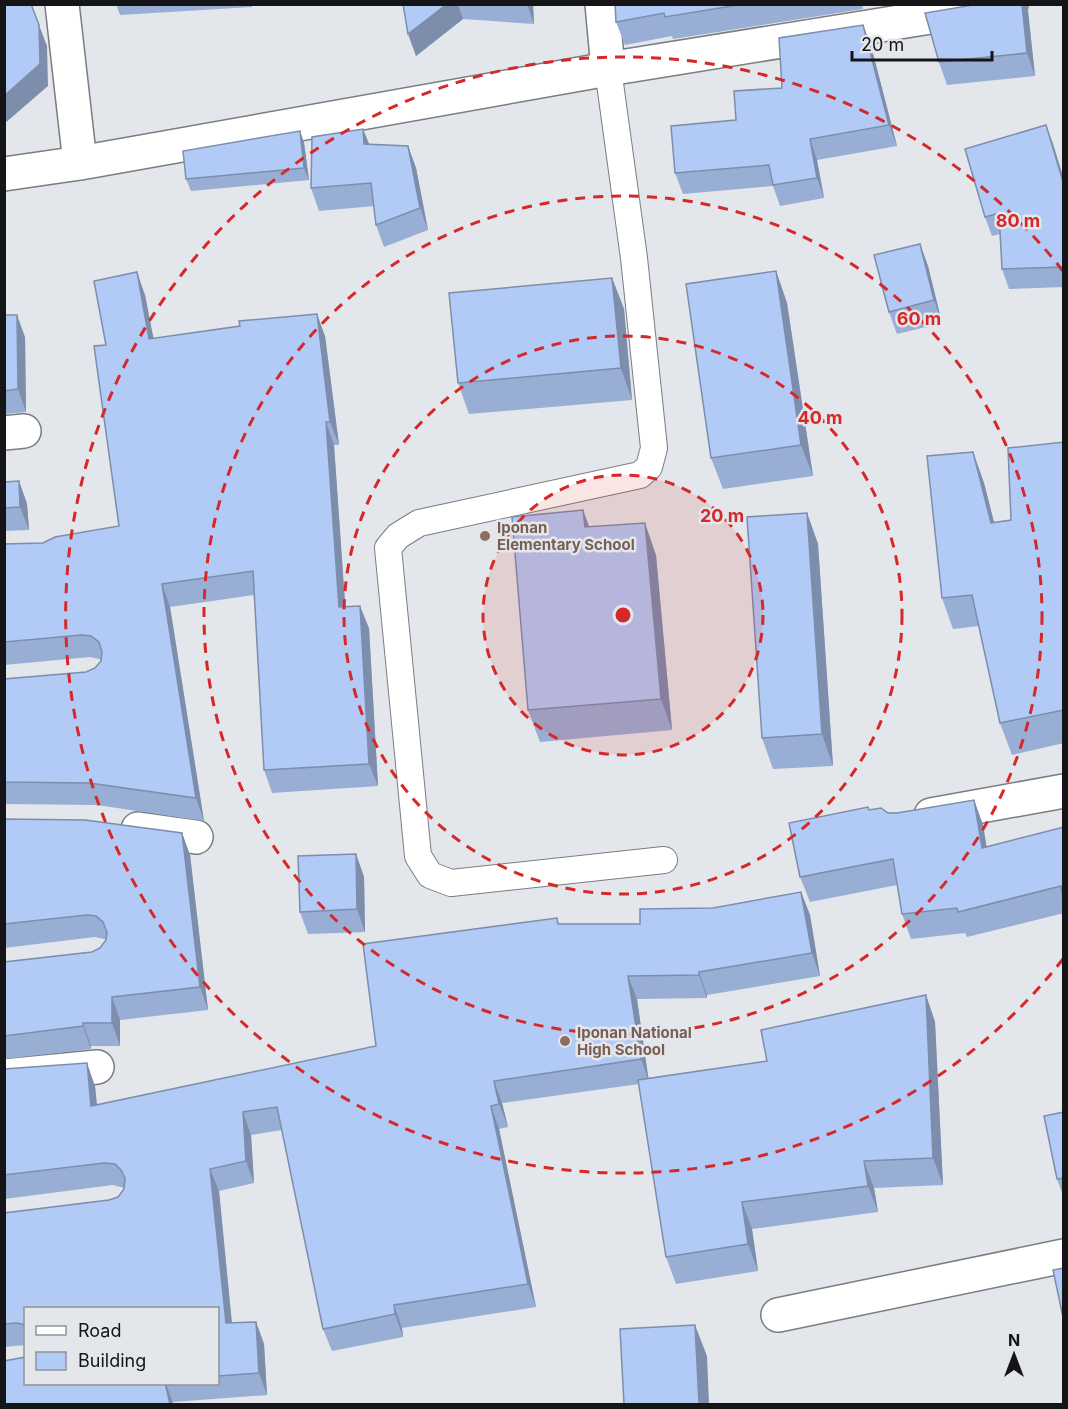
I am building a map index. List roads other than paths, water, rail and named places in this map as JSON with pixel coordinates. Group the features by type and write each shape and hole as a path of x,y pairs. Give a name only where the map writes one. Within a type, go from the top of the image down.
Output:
{"street":[{"path":"62,4 80,163"},
{"path":"602,4 608,69"},
{"path":"4,174 80,163 608,69 1011,4"},
{"path":"903,820 1064,791"},
{"path":"106,825 196,837"},
{"path":"4,1076 96,1067"},
{"path":"778,1315 1064,1256"}],"lane":[{"path":"608,69 634,258 654,448 649,467 640,475 419,522 398,536 388,548 418,856 430,875 451,883 664,860"}],"place":[{"name":"Iponan Elementary School","path":"485,536"},
{"name":"Iponan National High School","path":"565,1041"}]}
